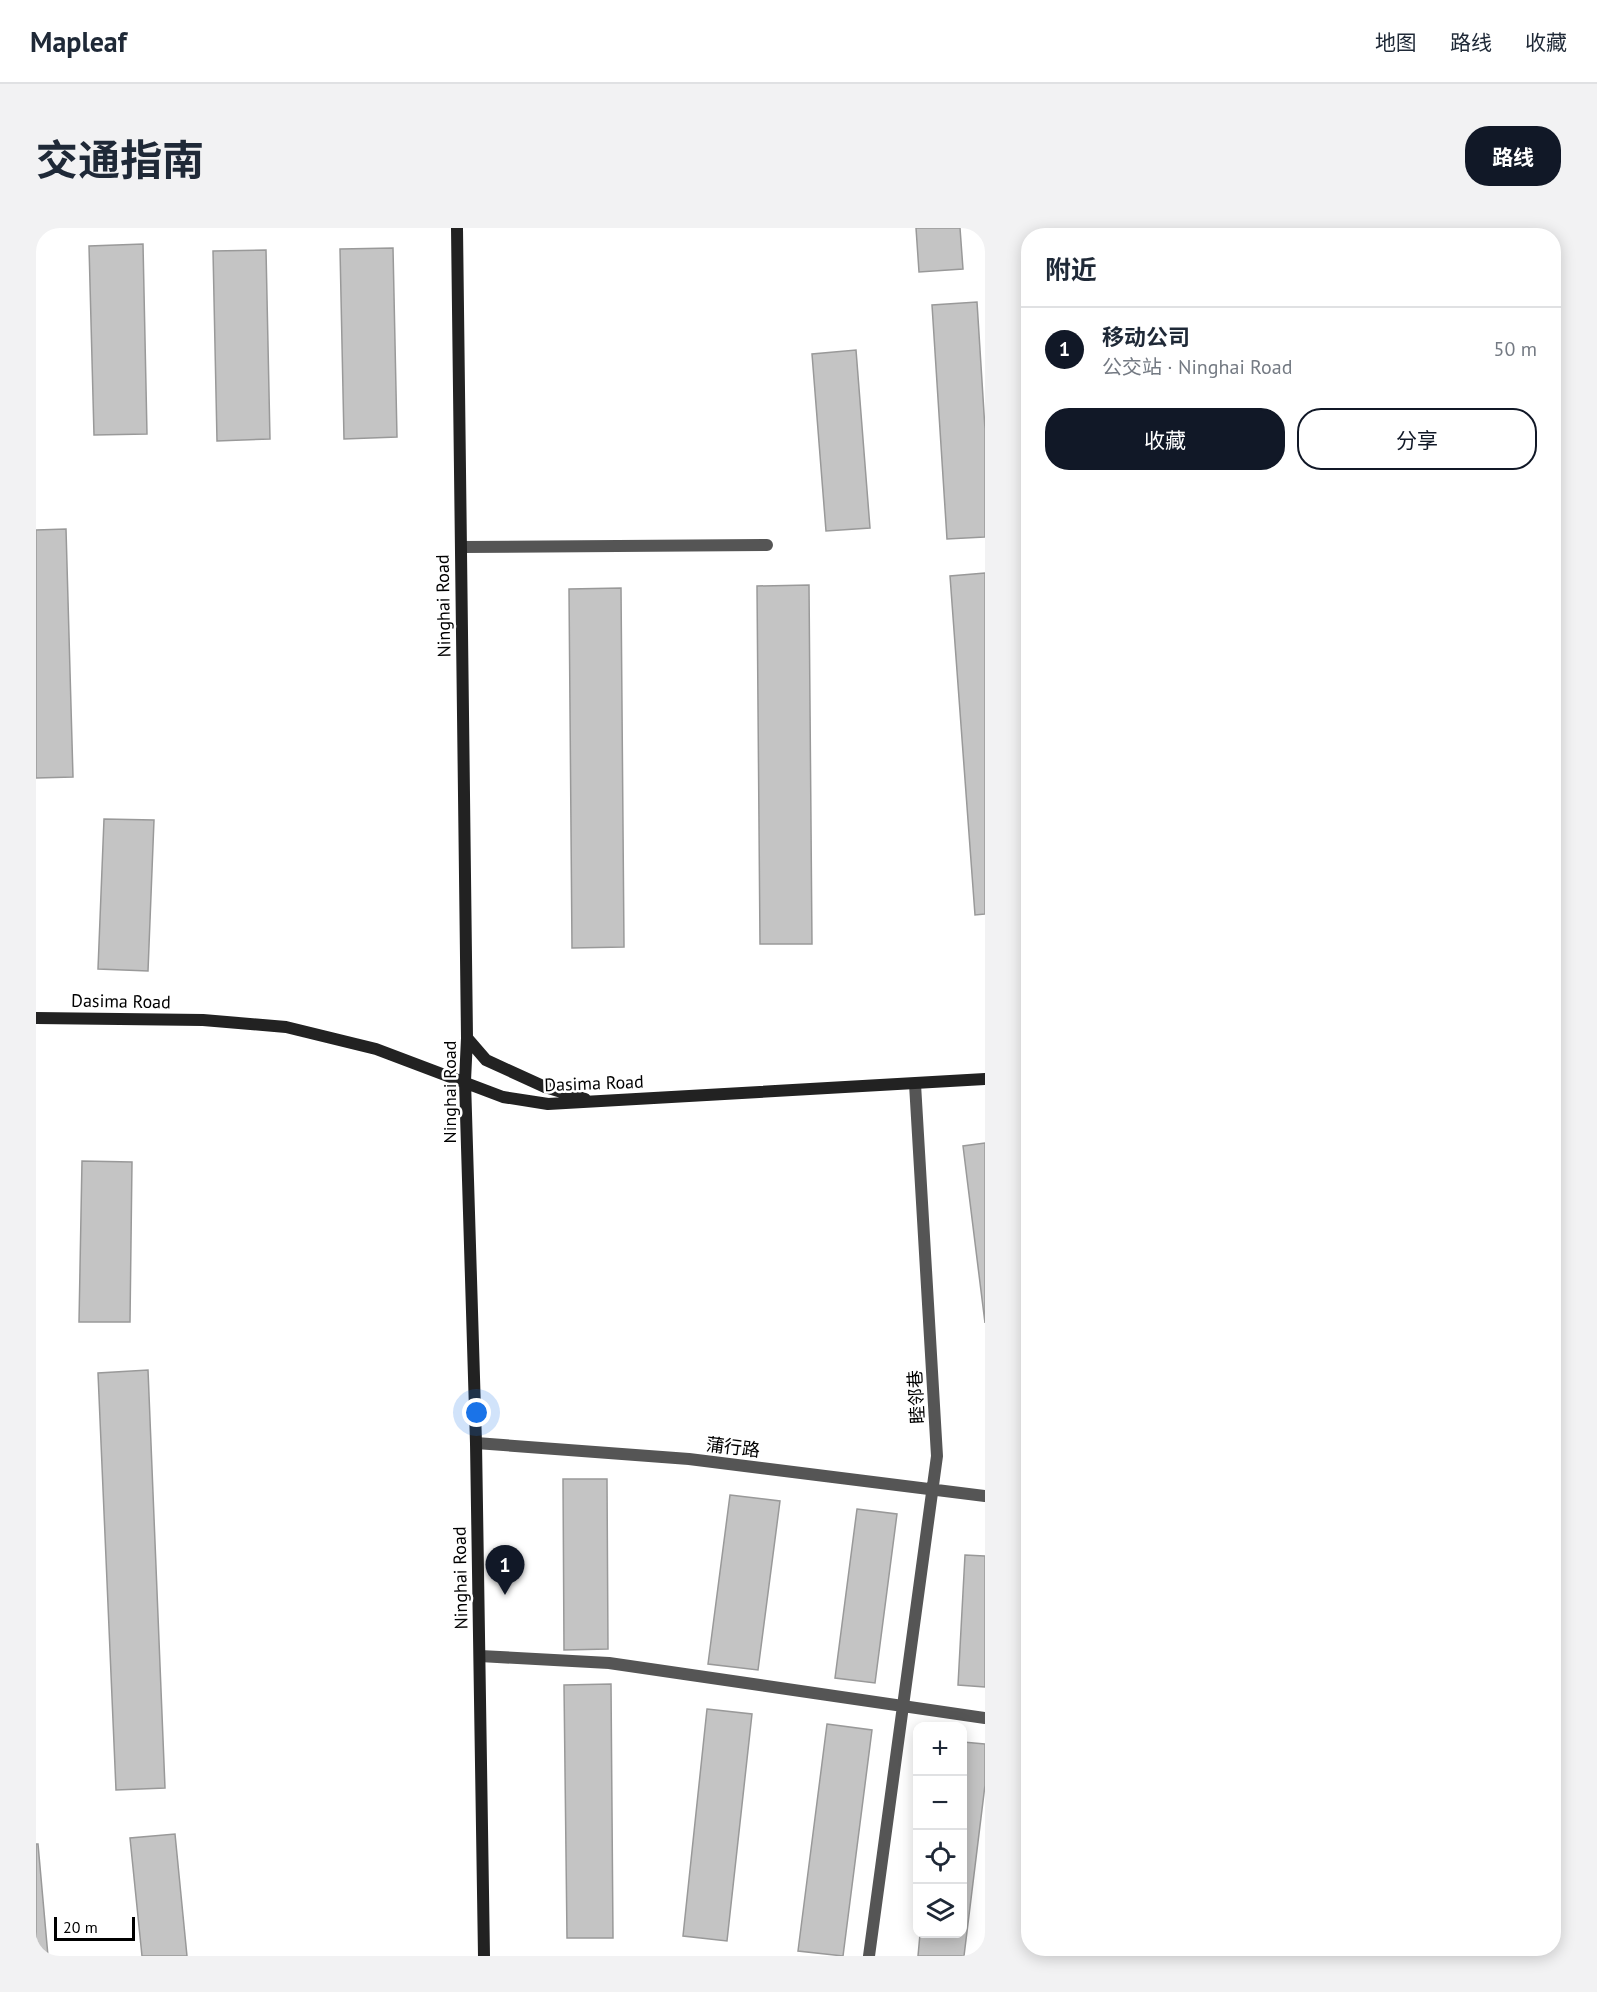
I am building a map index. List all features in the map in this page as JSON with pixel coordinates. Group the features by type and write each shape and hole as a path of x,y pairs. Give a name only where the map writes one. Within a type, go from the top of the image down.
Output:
{"street":[{"name":"Ninghai Road","path":"457,228 465,1081 476,1443 484,1956"},
{"path":"461,547 767,545"},
{"name":"Dasima Road","path":"36,1018 203,1020 286,1027 376,1049 503,1097 548,1104 985,1079"},
{"path":"466,1038 486,1060 545,1087 594,1102"},
{"name":"睦邻巷","path":"869,1956 937,1456 915,1084"},
{"name":"蒲行路","path":"476,1443 689,1459 985,1496"},
{"path":"480,1656 609,1663 985,1718"}],"building":[{"path":"916,228 960,228 963,269 919,272"},
{"path":"143,244 147,434 94,435 89,246"},
{"path":"393,248 397,437 344,439 340,249"},
{"path":"266,250 270,439 217,441 213,251"},
{"path":"977,302 985,429 985,537 947,539 932,305"},
{"path":"856,350 870,528 826,531 812,354"},
{"path":"66,529 73,777 36,778 36,530"},
{"path":"985,573 985,914 975,915 950,576"},
{"path":"809,585 812,944 760,944 757,586"},
{"path":"621,588 624,947 572,948 569,589"},
{"path":"104,819 154,820 148,971 98,969"},
{"path":"985,1143 985,1323 963,1146"},
{"path":"82,1161 132,1162 130,1322 79,1322"},
{"path":"148,1370 165,1788 116,1790 98,1373"},
{"path":"563,1479 607,1479 608,1649 564,1650"},
{"path":"730,1495 780,1501 758,1670 708,1664"},
{"path":"857,1509 897,1514 875,1683 835,1678"},
{"path":"965,1555 985,1556 985,1687 958,1685"},
{"path":"611,1684 613,1938 567,1938 564,1685"},
{"path":"707,1709 752,1714 727,1941 683,1936"},
{"path":"827,1724 872,1730 843,1956 798,1951"},
{"path":"967,1742 985,1744 985,1785 967,1932"},
{"path":"175,1834 187,1956 142,1956 130,1838"},
{"path":"36,1844 38,1844 48,1956 36,1956"},
{"path":"920,1938 966,1938 964,1956 918,1956"}],"place":[{"name":"移动公司","path":"505,1595"}]}
